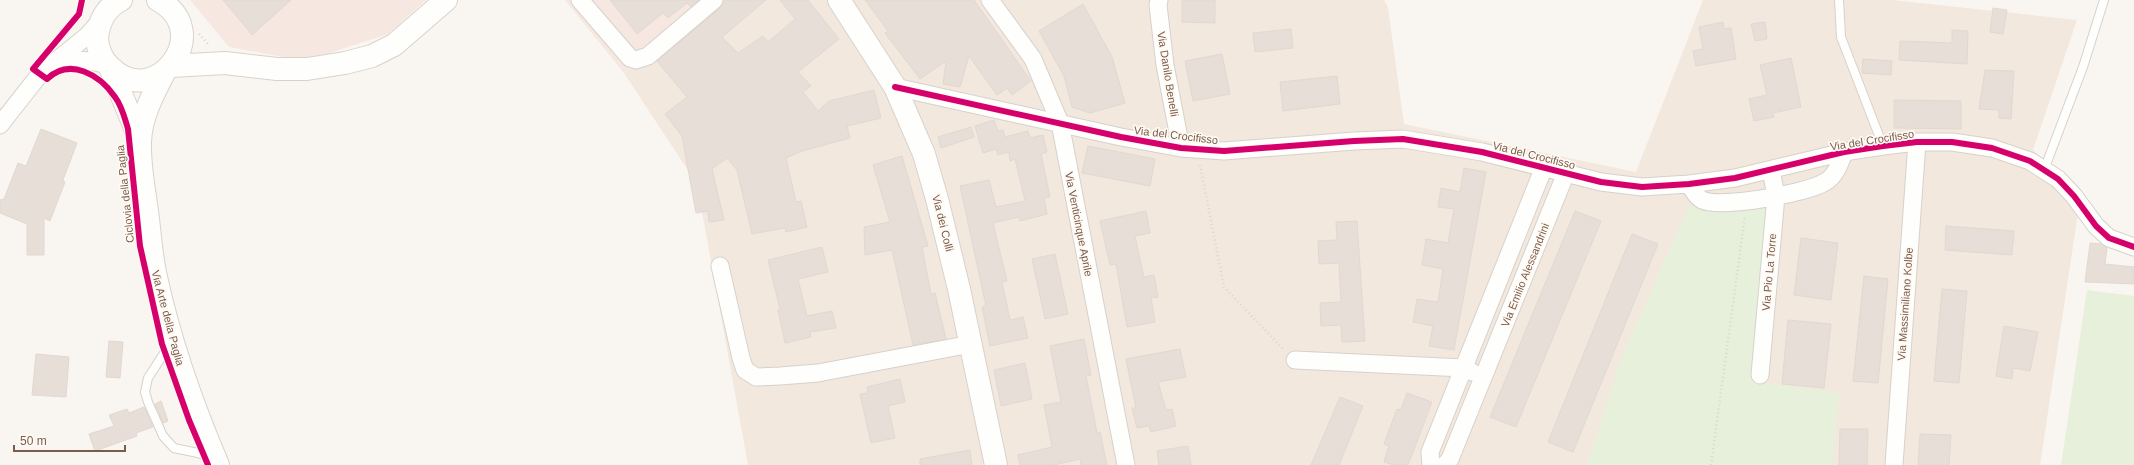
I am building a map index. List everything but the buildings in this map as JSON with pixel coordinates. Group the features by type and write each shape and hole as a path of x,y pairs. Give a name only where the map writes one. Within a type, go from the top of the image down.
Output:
{"main road":[{"path":"121,0 103,12 97,41 100,53 108,66 140,140"},
{"path":"140,140 145,116 154,91 180,48 181,27 175,14 166,4 158,0"},
{"path":"108,66 126,78 141,80 155,77 168,69 219,56 277,69 307,69 372,56 394,45 446,0"},
{"name":"Via dei Colli","path":"839,0 894,87 924,154 938,199 971,344 996,465"},
{"name":"Via Arte della Paglia","path":"140,140 142,171 155,276 172,341 197,416 216,462"}],"street":[{"path":"580,0 630,58 636,60 648,56 714,0"},
{"name":"Via Venticinque Aprile","path":"990,0 1033,59 1060,123 1126,465"},
{"name":"Via Danilo Benelli","path":"1159,0 1158,5 1165,65 1189,148"},
{"path":"0,125 40,74 88,35 103,12"},
{"path":"40,74 62,62 76,59 108,66"},
{"name":"Via del Crocifisso","path":"894,87 1121,137 1189,148 1224,151 1354,141 1403,139 1482,152 1601,182 1642,187 1689,184 1735,178 1844,152 1883,146 1917,142 1952,142 1992,148 2030,161 2058,179 2074,196 2096,226 2109,238 2134,248"},
{"name":"Via Massimiliano Kolbe","path":"1894,465 1917,142"},
{"name":"Via del Crocifisso","path":"1689,184 1702,200 1712,203 1747,202 1776,196 1825,182 1838,169 1844,152"},
{"name":"Via Emilio Alessandrini","path":"1431,465 1430,452 1544,167"},
{"name":"Via Pio La Torre","path":"1760,375 1776,196 1771,170"},
{"name":"Via Emilio Alessandrini","path":"1445,465 1450,459 1484,377 1566,173"},
{"path":"720,266 740,358 745,370 756,377 818,373 971,344"},
{"path":"1295,360 1464,368 1484,377"}],"lane":[{"path":"1839,0 1841,37 1883,146"},
{"path":"2044,170 2083,67 2104,0"},
{"path":"172,341 148,378 145,392 148,402 163,436 174,448 198,453 216,462"}],"path":[{"path":"195,29 219,56"},
{"path":"1189,148 1224,287 1260,327 1295,360"},
{"path":"1711,465 1747,202"}],"shaded area":[{"path":"190,0 426,0 388,34 305,61 229,47"},
{"path":"565,0 711,0 624,73"},
{"path":"711,0 1384,0 1388,8 1404,124 1636,172 1703,0 1892,0 2077,20 2033,150 2081,193 2040,465 748,465 697,184 624,73"}],"green space":[{"path":"1772,200 1755,382 1839,392 1833,465 1587,465 1621,359 1690,204"},
{"path":"2087,290 2134,296 2134,465 2061,465"}],"cycle path":[{"name":"Ciclovia della Paglia","path":"82,0 79,14 33,69 47,79 65,69 75,69 84,72 93,76 109,89 121,108 128,129 140,246 162,344 189,420 208,465"},
{"path":"895,87 1121,137 1181,148 1224,151 1354,141 1403,139 1482,152 1601,182 1642,187 1689,184 1735,178 1844,152 1883,146 1917,142 1952,142 1992,148 2030,161 2058,179 2074,196 2096,226 2109,238 2134,247"}]}
